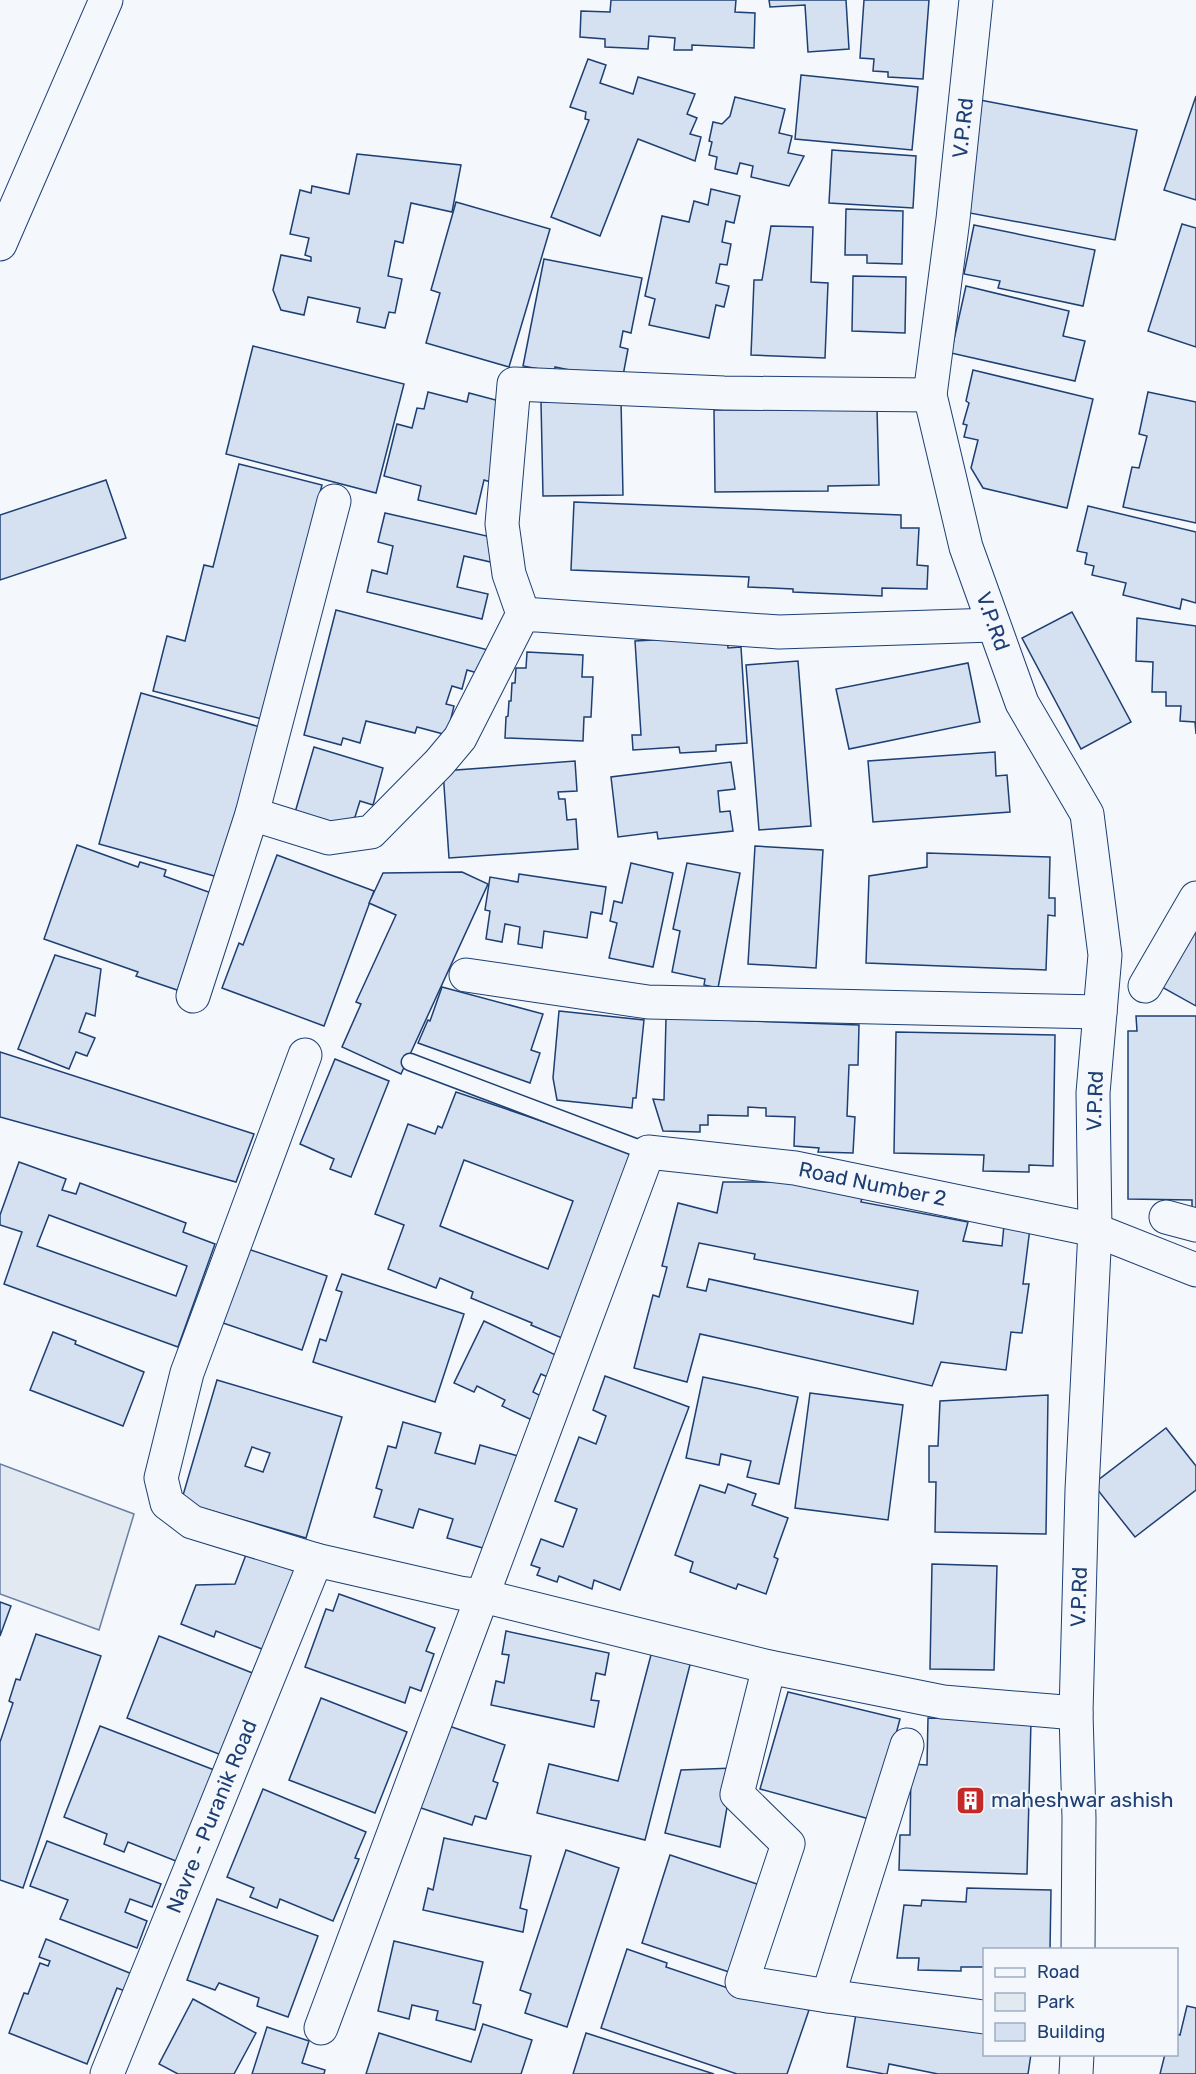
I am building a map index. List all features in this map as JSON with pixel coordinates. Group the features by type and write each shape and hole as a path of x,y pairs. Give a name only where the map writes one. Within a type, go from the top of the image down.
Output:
{"street":[{"path":"0,244 106,0"},
{"name":"V.P.Rd","path":"976,0 953,219 930,395 966,547 1022,703 1087,814 1105,955 1093,1093 1095,1230 1082,1490 1076,1713 1079,1818 1078,1948"},
{"path":"252,814 329,838 371,832 439,763 459,738 523,614 509,574 502,524 514,384 724,393 930,395"},
{"path":"193,996 252,814 334,501"},
{"path":"523,614 779,633 993,625"},
{"path":"466,975 648,1002 1102,997 1155,992 1196,898"},
{"path":"305,1055 188,1373 161,1478 167,1503 192,1522 316,1560 460,1593 483,1596 769,1667 943,1702 1076,1713"},
{"path":"321,2028 648,1152"},
{"name":"Road Number 2","path":"648,1152 795,1168 1095,1230"},
{"path":"1095,1230 1196,1270"},
{"name":"Navre - Puranik Road","path":"107,2074 316,1560"},
{"path":"769,1667 737,1794 788,1844 742,1982 983,2017"},
{"path":"828,1996 907,1745"},
{"path":"1076,2074 1077,2056"}],"lane":[{"path":"410,1062 648,1152"}],"green space":[{"path":"0,1464 134,1514 99,1630 0,1594"}],"building":[{"path":"611,0 736,0 735,12 755,13 754,48 692,45 692,50 674,50 675,38 649,36 648,49 605,47 605,39 580,37 581,11 610,12"},
{"path":"769,0 846,0 849,49 808,52 805,5 770,7"},
{"path":"864,0 929,0 923,79 888,77 888,72 873,71 874,59 860,58"},
{"path":"588,59 606,65 600,83 633,94 638,77 695,94 687,114 697,118 690,134 701,137 695,161 638,139 600,236 551,217 589,120 585,119 586,112 570,107"},
{"path":"801,75 918,87 912,150 795,139"},
{"path":"1196,96 1196,200 1164,190"},
{"path":"735,97 785,109 779,133 792,136 788,153 804,156 789,186 751,177 753,166 740,163 737,174 715,169 717,157 709,155 713,122 722,124 730,116"},
{"path":"980,100 1137,130 1115,240 959,211"},
{"path":"832,150 916,156 913,208 829,203"},
{"path":"357,154 461,165 452,212 411,203 403,243 395,241 388,276 402,279 395,313 389,312 385,328 357,322 360,308 308,297 304,315 281,310 273,290 281,255 311,261 311,257 305,255 309,238 290,234 300,190 311,193 312,186 349,194"},
{"path":"711,189 740,196 734,223 726,221 722,242 731,244 727,265 720,264 716,283 729,286 724,307 716,305 709,338 649,325 655,299 645,296 662,216 689,222 694,201 708,205"},
{"path":"456,202 550,229 509,367 426,343 440,293 431,290"},
{"path":"846,209 903,211 902,264 867,263 867,255 845,255"},
{"path":"1182,224 1196,228 1196,347 1148,331"},
{"path":"974,225 1095,250 1083,306 998,288 1000,281 964,274"},
{"path":"771,226 813,227 811,282 828,283 825,358 751,355 754,280 762,280"},
{"path":"544,259 642,278 631,333 623,331 620,347 628,349 622,381 555,367 555,372 523,366"},
{"path":"853,276 906,277 905,333 852,331"},
{"path":"966,286 1069,311 1063,336 1085,341 1075,381 951,353"},
{"path":"253,346 404,384 376,493 226,454"},
{"path":"973,370 1093,399 1067,508 983,488 971,468 978,440 964,437 967,425 963,424 969,403 966,401"},
{"path":"428,392 467,402 469,393 507,403 494,483 484,480 476,514 418,500 421,486 384,476 397,424 412,428 417,408 424,409"},
{"path":"1148,392 1196,402 1196,523 1123,507 1132,467 1139,468 1147,436 1139,434"},
{"path":"621,400 623,495 543,496 541,402"},
{"path":"877,409 879,485 828,486 828,491 715,492 714,410"},
{"path":"239,464 322,485 262,719 153,691 167,636 185,641 204,565 213,567"},
{"path":"106,480 126,538 0,580 0,515"},
{"path":"574,502 901,515 901,528 919,528 917,565 928,566 927,589 882,588 882,596 793,592 793,589 748,587 749,577 571,570"},
{"path":"1088,506 1196,532 1196,603 1182,599 1180,609 1123,595 1126,583 1092,575 1094,566 1085,564 1087,553 1077,551"},
{"path":"385,513 500,539 495,563 464,556 457,587 488,594 482,619 367,592 372,570 387,574 393,546 378,542"},
{"path":"336,610 488,650 481,674 467,670 462,689 452,686 446,704 454,706 447,735 417,727 415,733 366,721 360,743 343,738 341,745 304,735"},
{"path":"1072,612 1131,722 1081,749 1022,638"},
{"path":"1137,618 1196,626 1196,734 1195,722 1180,721 1181,706 1166,706 1166,692 1152,692 1153,662 1136,661"},
{"path":"727,638 728,648 741,647 747,743 716,745 716,751 680,753 679,747 633,750 632,735 641,735 635,641"},
{"path":"527,652 583,655 582,677 593,677 591,717 584,717 583,741 505,738 512,683 515,683 516,668 526,668"},
{"path":"798,661 811,826 759,830 746,665"},
{"path":"968,663 980,722 849,749 836,689"},
{"path":"141,693 260,727 218,877 99,844"},
{"path":"314,747 383,768 373,805 360,801 355,817 338,825 294,816"},
{"path":"995,752 996,776 1007,775 1010,812 873,822 868,761"},
{"path":"575,761 577,791 558,792 559,799 565,799 567,820 576,819 578,849 449,858 443,771"},
{"path":"731,762 735,789 718,791 720,812 730,811 733,831 658,839 657,832 618,837 611,777"},
{"path":"77,845 138,867 140,862 166,870 164,876 214,894 180,991 136,976 138,972 44,939"},
{"path":"755,846 823,850 816,968 748,964"},
{"path":"927,853 1050,857 1049,898 1055,898 1055,916 1048,915 1046,970 866,963 869,876 927,867"},
{"path":"277,855 374,891 324,1026 222,988 239,943 243,945"},
{"path":"631,863 673,873 653,967 609,958 617,923 610,921 614,901 622,903"},
{"path":"687,863 740,873 718,988 704,985 705,979 672,972 680,931 673,929"},
{"path":"462,872 488,884 401,1074 342,1047 361,1004 356,1002 396,915 369,903 383,873"},
{"path":"519,874 606,887 602,914 591,912 587,938 544,931 542,948 518,944 520,927 505,924 502,942 486,939 490,911 485,910 490,877 518,882"},
{"path":"1196,918 1196,1006 1160,986"},
{"path":"55,955 101,969 95,1016 86,1013 79,1032 95,1038 87,1056 76,1052 69,1069 18,1049"},
{"path":"442,987 543,1014 531,1050 540,1053 530,1083 418,1043 428,1020 430,1021"},
{"path":"559,1011 644,1020 636,1098 633,1098 632,1108 557,1100 553,1078"},
{"path":"1136,1016 1196,1016 1196,1217 1192,1217 1192,1200 1128,1199 1128,1031 1137,1031"},
{"path":"666,1018 859,1025 858,1065 849,1065 847,1116 855,1117 853,1153 818,1152 819,1148 794,1146 795,1117 766,1116 766,1108 748,1107 748,1116 708,1115 708,1125 700,1125 700,1132 663,1131 653,1099 664,1100"},
{"path":"896,1032 1055,1035 1053,1166 1029,1165 1029,1172 983,1171 984,1155 894,1153"},
{"path":"0,1052 254,1134 236,1182 0,1117"},
{"path":"335,1059 389,1081 351,1177 330,1169 334,1159 300,1144"},
{"path":"456,1092 639,1154 562,1338 471,1298 473,1292 440,1278 436,1288 388,1269 404,1225 375,1214 408,1124 435,1134 438,1126 442,1128","holes":["464,1160 573,1201 548,1269 440,1226"]},
{"path":"19,1162 66,1179 62,1190 76,1194 80,1183 186,1223 183,1232 215,1244 178,1347 4,1284 22,1232 0,1225 0,1215","holes":["49,1215 187,1266 176,1296 37,1246"]},
{"path":"723,1182 785,1182 862,1197 861,1202 968,1222 963,1241 1002,1246 1004,1225 1030,1228 1023,1284 1029,1284 1022,1333 1011,1332 1006,1370 941,1362 932,1386 700,1334 687,1382 634,1368 653,1295 659,1297 667,1267 662,1266 678,1203 717,1213","holes":["699,1243 755,1254 754,1259 918,1291 913,1324 709,1279 706,1291 687,1287"]},
{"path":"248,1249 327,1276 302,1350 223,1323"},
{"path":"342,1274 464,1314 435,1402 313,1362 320,1339 326,1341 342,1292 336,1290"},
{"path":"484,1321 562,1358 552,1379 541,1374 533,1392 543,1397 532,1420 502,1406 505,1400 477,1386 474,1392 454,1383"},
{"path":"53,1332 76,1341 75,1344 144,1372 123,1426 30,1390"},
{"path":"605,1376 689,1407 620,1590 594,1580 592,1589 559,1576 557,1582 537,1575 540,1568 531,1565 541,1539 563,1547 577,1509 555,1501 579,1437 596,1444 606,1416 593,1410"},
{"path":"703,1377 798,1397 779,1484 747,1477 751,1461 721,1454 719,1465 686,1458"},
{"path":"217,1380 342,1417 306,1538 181,1502","holes":["252,1447 270,1453 263,1472 245,1466"]},
{"path":"810,1393 903,1405 888,1520 795,1508"},
{"path":"1048,1395 1046,1534 935,1532 936,1482 929,1482 929,1446 938,1446 940,1401"},
{"path":"403,1422 441,1433 435,1453 475,1464 480,1445 518,1456 490,1550 447,1538 453,1519 419,1509 413,1528 374,1517 382,1490 376,1488 388,1446 396,1448"},
{"path":"1166,1428 1196,1466 1196,1490 1135,1537 1093,1484"},
{"path":"728,1484 756,1494 752,1505 788,1518 774,1557 778,1559 766,1594 738,1584 736,1589 690,1572 693,1562 675,1555 700,1485 725,1493"},
{"path":"247,1552 298,1572 267,1651 216,1631 214,1637 181,1624 196,1585 235,1584"},
{"path":"932,1564 997,1566 994,1670 930,1669"},
{"path":"339,1594 435,1628 426,1651 434,1654 421,1691 410,1687 405,1703 305,1667 326,1609 333,1611"},
{"path":"0,1602 11,1606 0,1636"},
{"path":"506,1631 609,1653 605,1675 596,1673 591,1700 599,1701 594,1727 491,1705 496,1681 504,1683 509,1655 502,1654"},
{"path":"36,1634 101,1656 23,1888 0,1880 0,1742 13,1703 9,1701 16,1679 20,1680"},
{"path":"159,1636 260,1676 229,1758 127,1718"},
{"path":"652,1651 691,1661 645,1840 537,1813 549,1764 618,1781"},
{"path":"788,1692 900,1719 873,1820 760,1789"},
{"path":"321,1698 407,1732 375,1813 289,1780"},
{"name":"maheshwar ashish","path":"928,1718 1031,1721 1027,1874 899,1870 900,1835 910,1835 911,1764 927,1765"},
{"path":"446,1725 505,1745 493,1781 498,1783 486,1819 475,1816 472,1825 418,1807"},
{"path":"100,1726 222,1773 186,1865 128,1842 124,1852 104,1844 107,1834 64,1817"},
{"path":"734,1768 720,1847 665,1833 681,1770"},
{"path":"263,1789 366,1832 355,1858 359,1859 333,1921 280,1899 277,1908 250,1897 254,1888 227,1877"},
{"path":"444,1838 531,1856 520,1908 527,1910 523,1932 423,1910 428,1888 433,1890"},
{"path":"47,1841 161,1884 152,1907 130,1899 125,1912 147,1921 137,1948 60,1919 68,1900 30,1886"},
{"path":"566,1850 619,1868 567,2027 525,2013 531,1994 520,1990"},
{"path":"670,1855 760,1885 732,1973 642,1943"},
{"path":"967,1888 1051,1890 1050,1948 983,1948 983,1967 961,1967 961,1971 918,1970 919,1958 897,1958 904,1905 921,1906 922,1900 966,1902"},
{"path":"217,1899 318,1936 288,2017 257,2006 259,1998 219,1983 215,1990 187,1980"},
{"path":"46,1939 137,1976 130,1993 117,1988 87,2064 9,2033 24,1993 28,1994 40,1963 48,1966 50,1961 39,1957"},
{"path":"394,1941 483,1962 473,2003 481,2005 475,2030 436,2020 438,2011 412,2005 409,2019 378,2011"},
{"path":"627,1949 667,1963 666,1967 772,2003 773,1999 809,2010 787,2074 737,2074 601,2028"},
{"path":"193,1999 256,2033 234,2074 178,2074 159,2064"},
{"path":"858,2002 983,2020 983,2056 1031,2056 1028,2074 938,2074 889,2064 887,2074 884,2074 847,2067"},
{"path":"1187,2006 1196,2008 1196,2074 1160,2074 1164,2056 1178,2056 1178,2034 1180,2035"},
{"path":"483,2024 532,2040 521,2074 366,2074 379,2033 471,2062"},
{"path":"267,2027 309,2041 302,2063 325,2070 324,2074 252,2074"},
{"path":"586,2033 714,2074 573,2074"}],"place":[{"name":"maheshwar ashish","path":"970,1800"}]}
